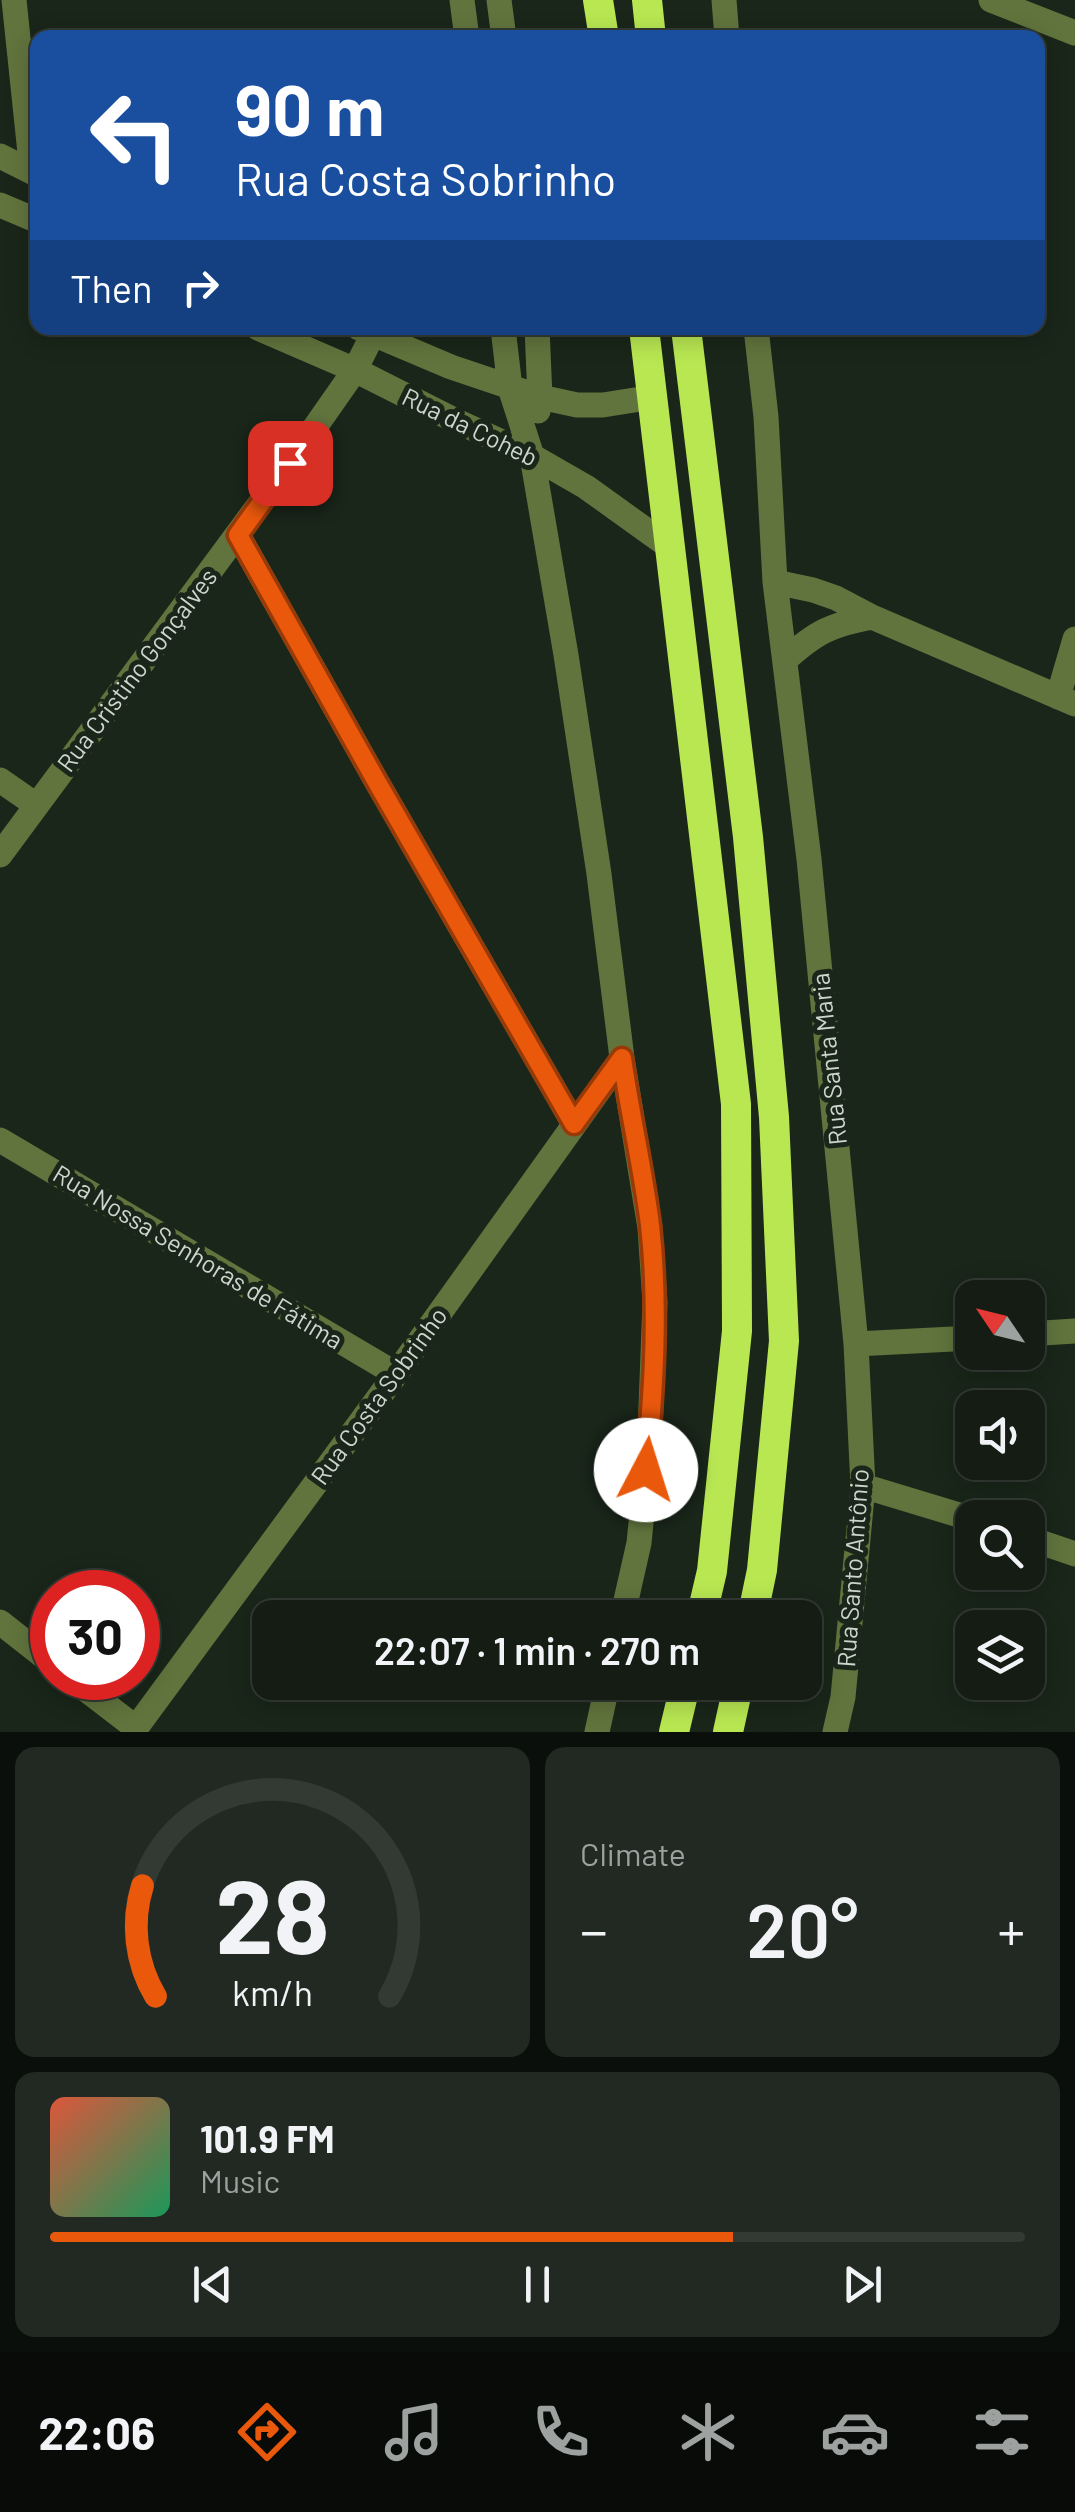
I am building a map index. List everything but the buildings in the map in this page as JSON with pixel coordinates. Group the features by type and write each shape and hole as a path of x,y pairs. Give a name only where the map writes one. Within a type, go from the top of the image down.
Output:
{"highway":[{"path":"598,0 603,30"},
{"path":"647,0 650,30"},
{"path":"645,335 736,1104 737,1331 712,1571 705,1600"},
{"path":"687,335 748,837 774,1117 784,1342 756,1600"},
{"path":"674,1732 682,1700"},
{"path":"728,1732 735,1700"}],"street":[{"path":"14,0 30,133"},
{"path":"462,0 466,30"},
{"path":"499,0 503,30"},
{"path":"724,0 726,30"},
{"path":"991,0 1075,33"},
{"path":"0,156 30,171"},
{"path":"0,205 30,218"},
{"name":"Rua da Coheb","path":"274,335 532,456 586,487 671,548"},
{"name":"Rua Cristino Gonçalves","path":"0,855 238,535 354,370 365,335"},
{"name":"Rua da Coheb","path":"376,335 510,388 577,406 654,398"},
{"path":"504,335 510,388 532,456 648,1211 655,1302 650,1432 640,1525 625,1600"},
{"path":"532,456 540,397 537,335"},
{"name":"Rua Santa Maria","path":"757,335 766,417 775,582 809,859 856,1344"},
{"path":"238,535 574,1124"},
{"path":"775,582 854,606 1067,701 1075,639"},
{"path":"785,660 827,627 872,617"},
{"path":"0,780 36,804"},
{"name":"Rua Costa Sobrinho","path":"134,1730 622,1058"},
{"name":"Rua Nossa Senhoras de Fátima","path":"0,1140 396,1374"},
{"path":"1045,1333 1075,1331"},
{"path":"856,1344 955,1339"},
{"name":"Rua Santo Antônio","path":"835,1732 850,1637 863,1486 856,1344"},
{"path":"863,1486 955,1514"},
{"path":"1045,1544 1075,1554"},
{"path":"0,1622 30,1646"},
{"path":"98,1700 134,1730"},
{"path":"596,1732 604,1700"}],"route":[{"path":"290,463 238,535 574,1124 622,1058 650,1228 655,1302 646,1470"}]}
